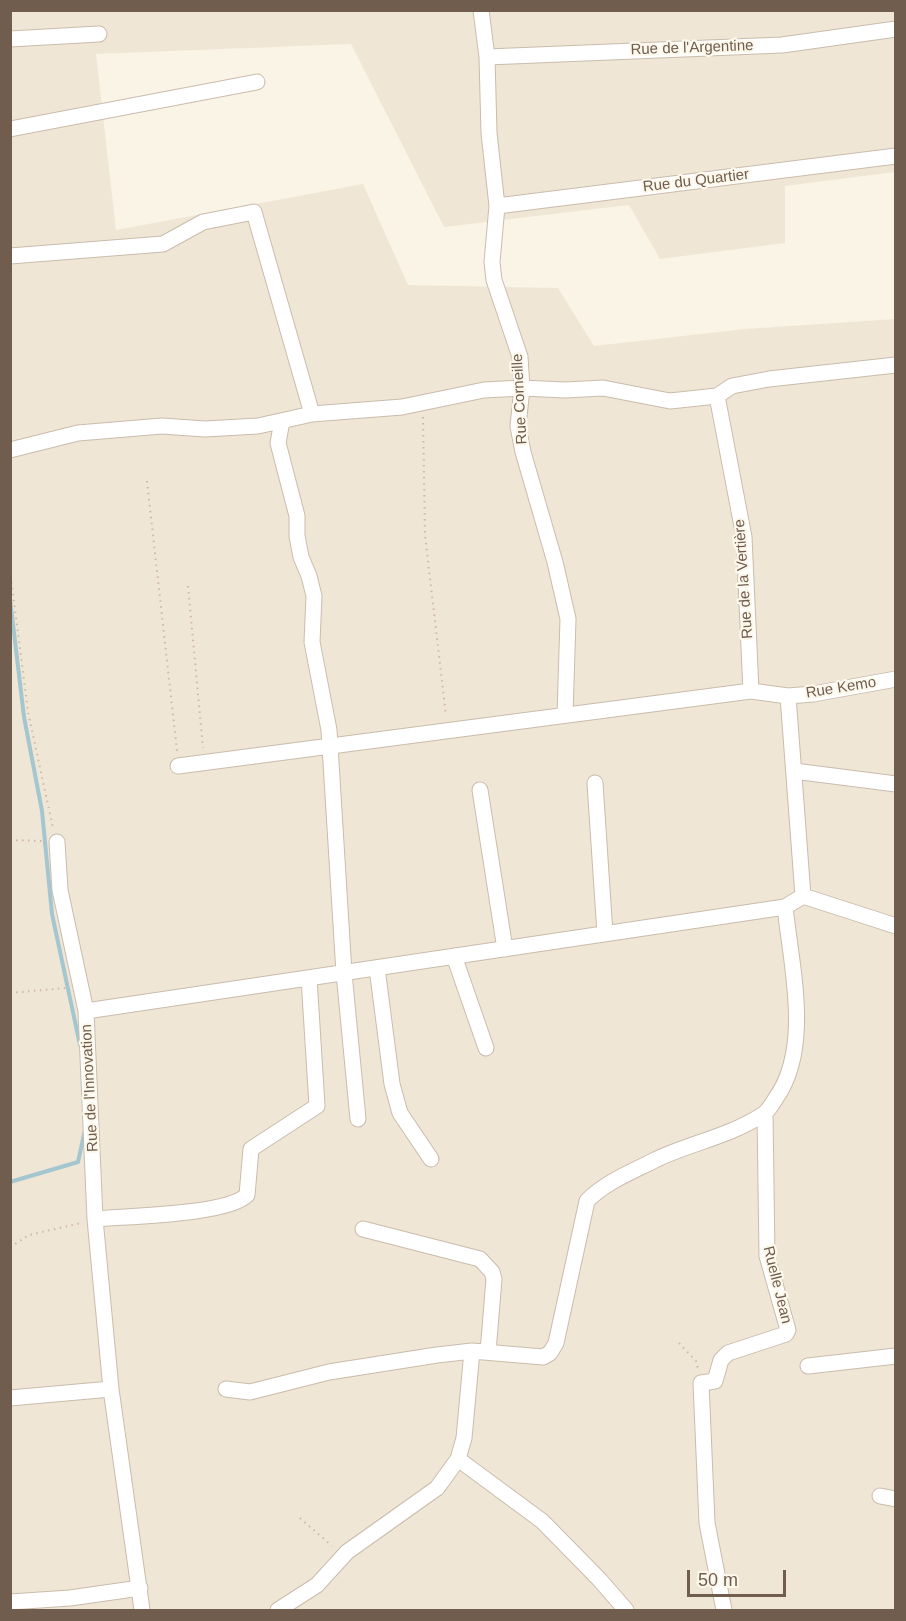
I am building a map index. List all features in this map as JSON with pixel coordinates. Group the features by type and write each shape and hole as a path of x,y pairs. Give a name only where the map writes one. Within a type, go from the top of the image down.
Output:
{"street":[{"name":"Rue Corneille","path":"481,10 487,57 489,133 497,206 492,262 494,280 520,357 522,388 518,426 568,619 565,716"},
{"name":"Rue de l'Argentine","path":"487,57 782,45 896,30"},
{"path":"10,39 99,34"},
{"path":"10,129 257,82"},
{"name":"Rue du Quartier","path":"497,206 896,156"},
{"path":"10,256 163,244 203,222 254,212 312,414"},
{"path":"10,450 78,433 162,426 205,429 258,426 312,414 402,407 484,390 603,388 670,401 717,396 732,386 769,379 896,365"},
{"name":"Rue de la Vertière","path":"717,396 744,537 751,691"},
{"path":"282,421 278,443 297,516 297,536 301,557 314,596 312,642 326,706 344,973 358,1119"},
{"name":"Rue Kemo","path":"178,766 751,691 788,696 813,694 896,679"},
{"path":"788,696 803,896"},
{"path":"794,771 896,784"},
{"path":"595,783 605,934"},
{"path":"480,790 505,948"},
{"name":"Rue de l'Innovation","path":"57,842 60,890 86,1011 95,1219 111,1389 142,1611"},
{"path":"86,1011 785,907 803,896 896,926"},
{"path":"226,1389 250,1392 329,1372 480,1352 543,1357 550,1353 556,1343 587,1201 625,1175 671,1152 739,1128 765,1114 781,1091 793,1060 797,1022 785,907"},
{"path":"454,956 486,1048"},
{"path":"377,968 394,1094 407,1126 431,1159"},
{"path":"95,1219 204,1210 239,1203 248,1195 251,1149 317,1106 309,978"},
{"name":"Ruelle Jean","path":"701,1383 715,1380 722,1360 735,1348 786,1334 789,1330 767,1256 765,1114"},
{"path":"278,1611 317,1585 343,1556 437,1488 458,1459 464,1438 494,1279 486,1264 480,1259 363,1228"},
{"path":"808,1366 896,1356"},
{"path":"701,1383 707,1523 724,1611"},
{"path":"10,1398 111,1389"},
{"path":"458,1459 542,1521 599,1579 626,1611"},
{"path":"880,1496 896,1498"},
{"path":"10,1602 69,1598 140,1588"}],"path":[{"path":"423,403 425,535 448,731"},
{"path":"147,481 178,766"},
{"path":"10,570 28,712 57,842 10,840"},
{"path":"188,586 204,763"},
{"path":"10,993 71,988"},
{"path":"10,1247 29,1235 95,1219"},
{"path":"679,1343 696,1361 701,1383"},
{"path":"300,1518 343,1556"}],"shaded area":[{"path":"11,11 895,11 895,172 785,186 785,243 660,259 629,205 444,227 351,44 96,54 116,230 363,184 408,285 558,288 594,346 745,329 895,319 895,1610 11,1610"}],"waterway":[{"path":"10,599 24,717 42,811 52,914 80,1045"},
{"path":"10,1182 78,1162 85,1130"}]}
